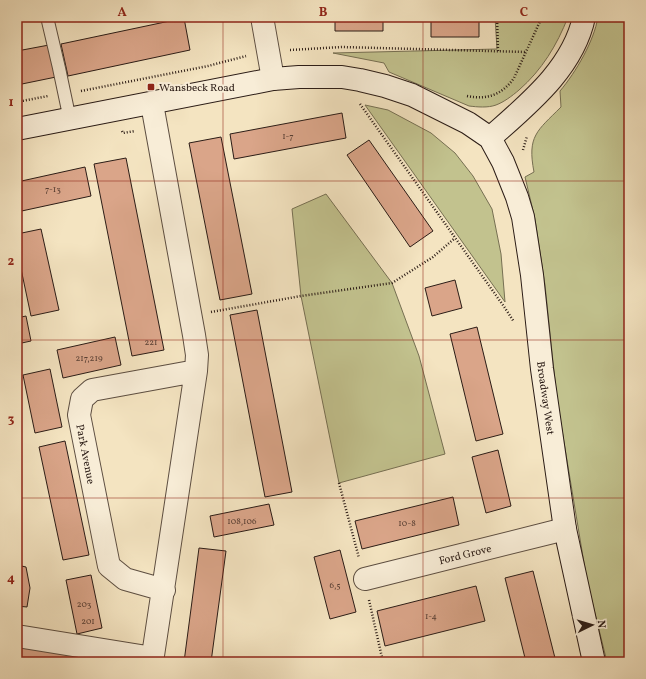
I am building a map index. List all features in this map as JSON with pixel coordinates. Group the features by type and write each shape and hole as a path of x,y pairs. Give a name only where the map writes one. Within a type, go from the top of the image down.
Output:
{"street":[{"path":"262,17 273,79"},
{"path":"17,129 152,104 273,79 299,77 342,77 385,86 412,95 468,123 490,138 514,117 554,76 576,41 584,17"},
{"path":"17,636 152,660 164,590 196,371 196,355 191,316 152,104"},
{"name":"Broadway West","path":"490,138 510,176 523,217 532,275 542,368 565,530 594,662"},
{"name":"Park Avenue","path":"164,590 125,579 109,566 78,415 82,399 92,390 196,371"},
{"name":"Ford Grove","path":"365,579 565,530"}],"lane":[{"path":"46,17 70,120"}],"path":[{"path":"497,17 498,51"},
{"path":"449,113 461,94 476,98 485,97 502,91 508,87 514,78 542,17"},
{"path":"113,85 208,66 268,51 342,47 526,52"},
{"path":"342,77 518,328"},
{"path":"191,316 301,296 392,283 433,257 455,238"}],"green space":[{"path":"495,17 568,17 554,47 535,74 514,94 493,106 469,106 389,72 384,63 333,53 497,49"},
{"path":"598,17 629,17 629,662 607,662 587,581 557,400 545,285 535,219 525,177 534,172 532,150 536,135 561,107 560,91 584,56 593,36"},
{"path":"365,105 388,110 431,133 455,153 473,176 492,209 501,254 505,302"},
{"path":"326,194 392,283 419,356 445,454 339,483 301,296 292,209"}],"building":[{"path":"335,17 383,17 383,31 335,31"},
{"path":"431,17 479,17 479,37 431,37"},
{"path":"184,18 190,50 68,76 61,44"},
{"path":"49,45 56,77 17,85 17,51"},
{"path":"342,113 346,138 234,159 230,134"},
{"path":"221,137 252,294 220,300 189,143"},
{"path":"369,140 433,231 410,247 347,155"},
{"path":"126,158 164,350 132,356 94,164"},
{"path":"85,167 91,196 17,212 17,182"},
{"path":"41,229 59,310 31,316 17,250 17,234"},
{"path":"455,280 462,308 432,316 425,288"},
{"path":"257,310 292,492 265,497 230,315"},
{"path":"26,316 31,341 17,344 17,318"},
{"path":"477,327 503,434 476,441 450,334"},
{"path":"115,337 121,365 63,378 57,350"},
{"path":"50,369 62,427 35,433 23,375"},
{"path":"65,441 89,555 63,560 39,447"},
{"path":"498,450 511,506 486,513 472,457"},
{"path":"453,497 459,525 362,549 355,521"},
{"path":"269,504 274,525 214,537 210,516"},
{"path":"199,548 226,551 211,662 184,662"},
{"path":"340,550 356,612 330,619 314,557"},
{"path":"17,565 26,567 30,588 27,607 17,606"},
{"path":"533,571 556,662 526,662 505,578"},
{"path":"91,575 102,628 77,634 66,580"},
{"path":"476,586 485,621 385,646 377,611"},
{"path":"17,640 74,649 72,662 17,662"}],"place":[{"name":"Wansbeck Road","path":"151,87"}]}
